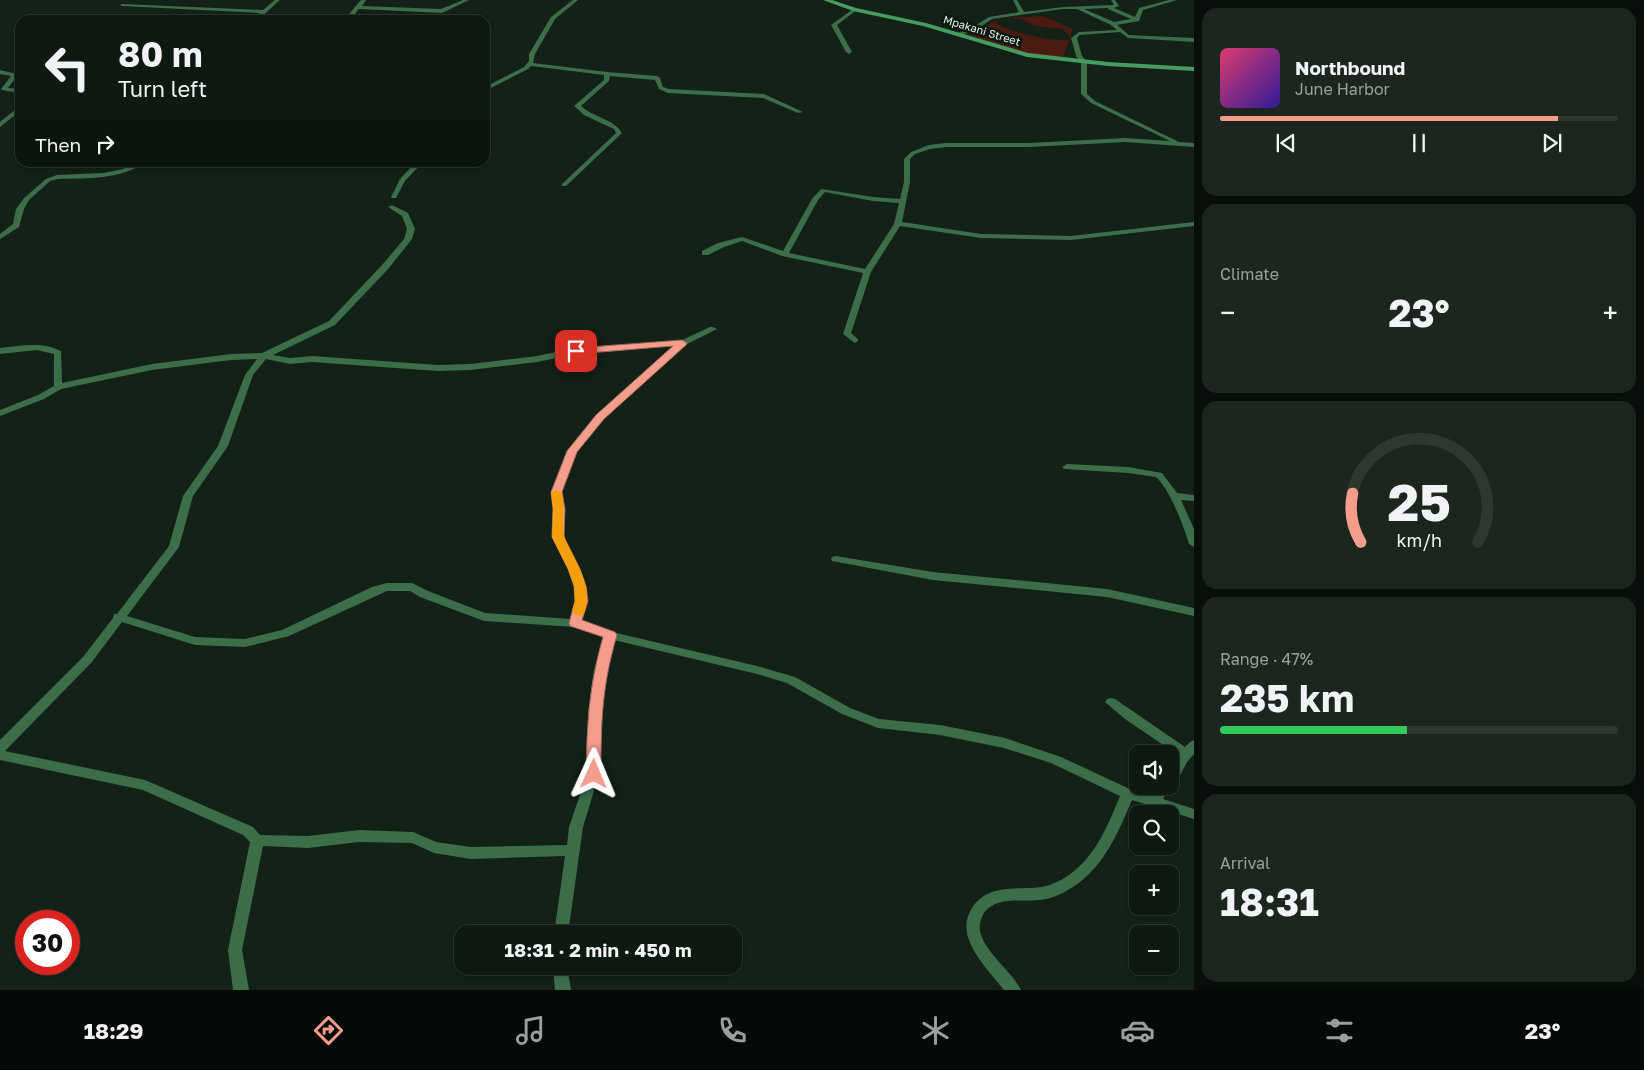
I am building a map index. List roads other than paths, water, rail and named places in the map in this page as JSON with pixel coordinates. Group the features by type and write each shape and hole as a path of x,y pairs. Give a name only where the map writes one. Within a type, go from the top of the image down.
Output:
{"street":[{"path":"261,15 278,0"},
{"path":"352,15 364,0"},
{"path":"359,7 442,11 467,0"},
{"path":"530,64 532,54 554,18 576,0"},
{"name":"Mpakani Street","path":"826,0 842,2 855,10 924,24 1018,53 1084,62 1194,69"},
{"path":"987,18 1022,14 1015,0"},
{"path":"1113,0 1118,6"},
{"path":"1138,20 1141,8 1175,0"},
{"path":"122,5 265,12"},
{"path":"958,34 972,30 991,18 1078,8 1118,6"},
{"path":"1118,6 1110,8 1138,20"},
{"path":"1078,8 1113,24 1128,36 1194,40"},
{"path":"849,52 834,25 855,10"},
{"path":"1113,24 1138,20"},
{"path":"1120,31 1075,35 1078,52 1084,62 1082,91 1088,100 1181,144"},
{"path":"490,86 530,64 607,74 657,78 661,88 668,92 764,96 800,112"},
{"path":"0,72 15,76 4,89 15,90"},
{"path":"564,185 619,133 616,128 586,114 577,106 607,80 607,74"},
{"path":"0,125 15,111"},
{"path":"855,340 847,334 867,272 898,224 907,182 907,159 913,153 929,147 1126,140 1194,146"},
{"path":"0,237 16,225 20,209 26,199 48,180 57,177 98,176 130,167"},
{"path":"0,748 87,660 118,617 174,547 188,496 223,446 249,375 264,356 332,323 386,266 408,239 411,229 405,215 393,202 402,180 415,167"},
{"path":"785,254 814,199 823,190 829,189 873,199 902,201"},
{"path":"1186,224 1194,217"},
{"path":"898,224 981,236 1071,238 1194,224"},
{"path":"704,253 721,245 742,239 785,254 867,272"},
{"path":"575,623 582,601 580,586 558,537 559,509 556,492 572,451 600,417 682,343 713,329"},
{"path":"0,413 41,397 58,387 152,366 231,357 264,356 290,362 312,359 438,368 470,367 537,359 576,351 682,343"},
{"path":"0,351 42,347 56,351 58,353 58,387"},
{"path":"1067,467 1156,474 1165,481 1194,544"},
{"path":"1173,496 1194,498"},
{"path":"836,559 933,576 1108,593 1194,612"},
{"path":"118,617 195,640 245,644 285,633 376,590 399,586 412,587 424,594 484,617 575,623 610,635 681,650 785,677 846,711 878,723 940,730 1005,743 1056,760 1128,794 1194,814"},
{"path":"562,925 576,827 594,774 594,712 600,670 610,635"},
{"path":"1111,702 1127,716 1190,750 1179,767"},
{"path":"0,755 145,785 248,831 257,840 308,842 359,836 413,838 434,847 471,853 573,850"},
{"path":"1013,990 975,937 972,926 979,909 992,898 1050,892 1075,878 1098,856 1112,834 1128,794"},
{"path":"1154,802 1159,795"},
{"path":"241,990 236,950 257,840"},
{"path":"561,975 563,990"}]}
